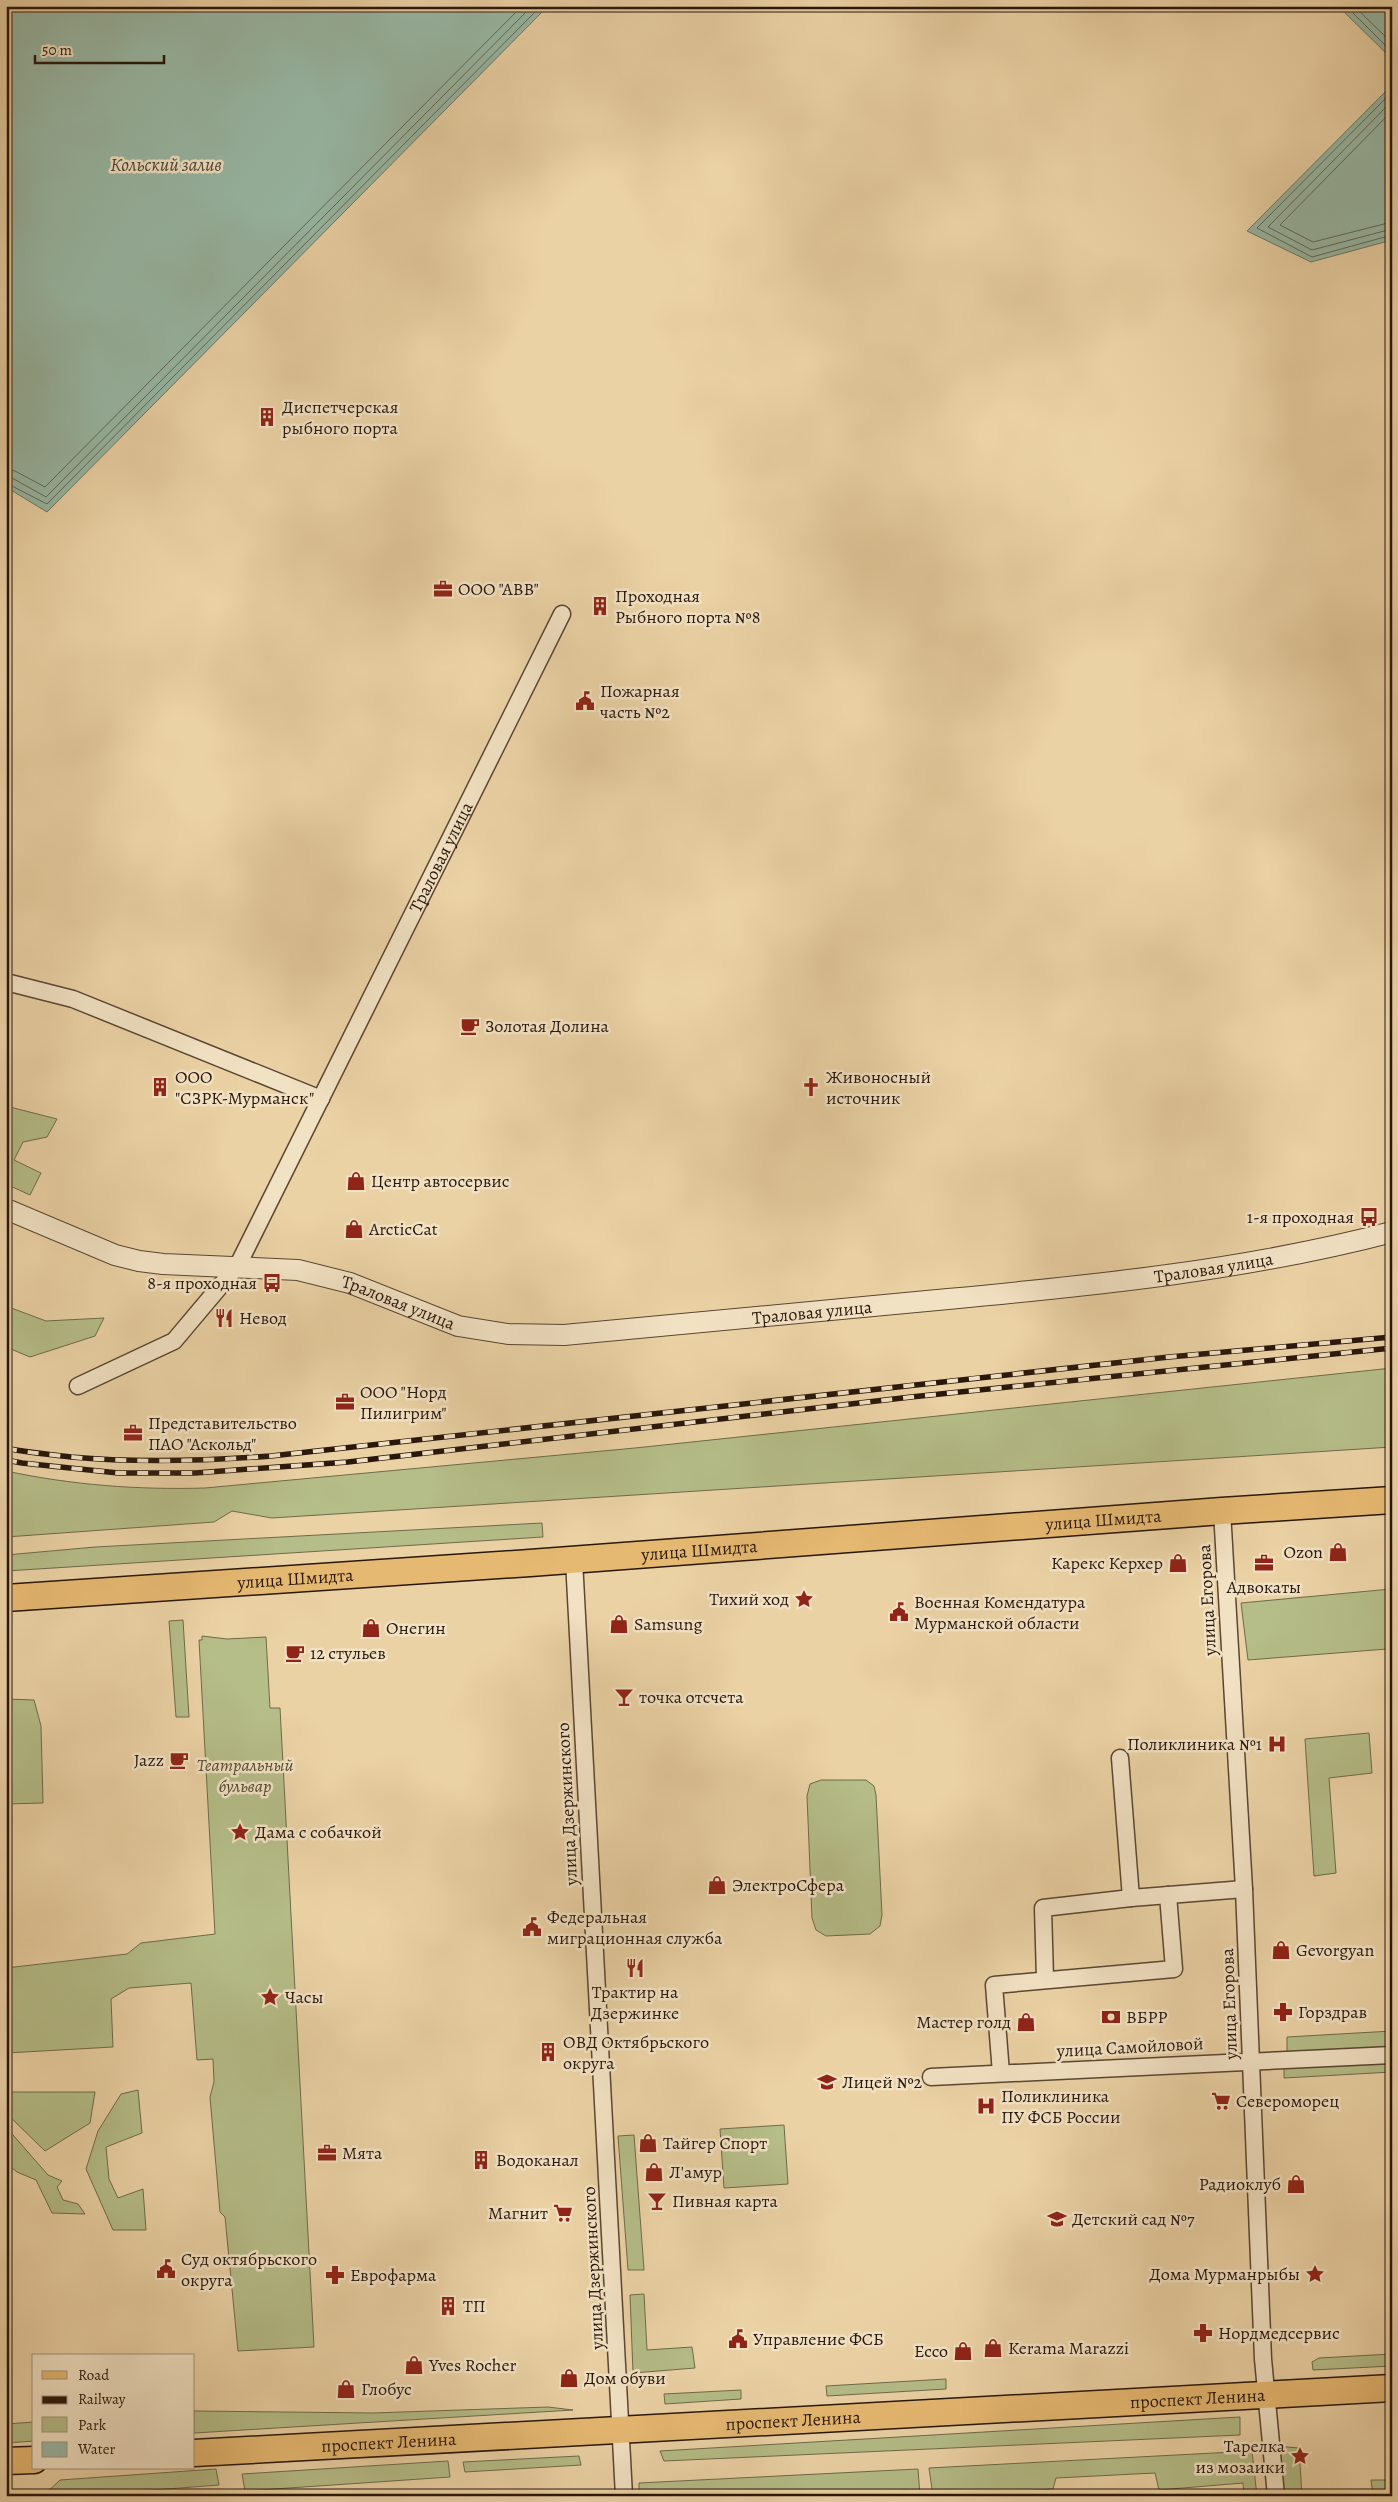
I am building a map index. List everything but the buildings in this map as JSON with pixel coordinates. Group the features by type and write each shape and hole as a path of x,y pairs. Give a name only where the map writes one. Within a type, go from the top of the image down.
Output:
{"main road":[{"name":"улица Шмидта","path":"6,1598 574,1560 1392,1500"},
{"name":"проспект Ленина","path":"195,2453 1392,2388"},
{"path":"6,2461 32,2460"}],"street":[{"name":"Траловая улица","path":"78,1386 174,1342 238,1265 562,614"},
{"path":"6,982 73,999 321,1099"},
{"name":"Траловая улица","path":"6,1209 115,1255 131,1259 163,1264 274,1267 323,1274 390,1297 458,1326 508,1334 564,1335 1032,1291 1168,1275 1322,1248 1392,1232"},
{"name":"улица Егорова","path":"1222,1511 1244,1889 1266,2394 1276,2496"},
{"name":"улица Дзержинского","path":"574,1560 624,2496"},
{"path":"1120,1758 1131,1898"},
{"path":"1045,1979 1043,1908 1131,1898 1244,1889"},
{"path":"1000,2073 994,1985 1174,1969 1168,1895"},
{"name":"улица Самойловой","path":"931,2078 1000,2073 1392,2055"}],"green space":[{"path":"6,1106 57,1119 47,1137 23,1142 14,1160 41,1173 30,1195 6,1184"},
{"path":"6,1306 46,1321 104,1318 95,1336 30,1357 6,1347"},
{"path":"1392,1368 1392,1447 272,1518 232,1511 214,1522 6,1537 6,1471 80,1483 155,1488 205,1488 635,1448"},
{"path":"542,1523 543,1537 6,1571 6,1555 95,1547"},
{"path":"1391,1589 1387,1649 1248,1660 1241,1603"},
{"path":"183,1620 189,1717 176,1717 169,1621"},
{"name":"Театральный бульвар","path":"202,1636 227,1639 266,1637 270,1708 280,1708 314,2347 238,2351 225,2217 220,2212 210,2097 214,2082 213,2059 197,2060 191,1983 129,1988 111,1999 113,2047 6,2053 6,1968 127,1954 141,1943 215,1934 199,1640 202,1640"},
{"path":"6,1699 34,1700 41,1726 43,1803 6,1804"},
{"path":"1369,1733 1372,1773 1329,1778 1336,1873 1314,1876 1305,1739"},
{"path":"821,1780 866,1780 874,1786 882,1915 880,1926 870,1934 826,1936 816,1930 812,1918 807,1796 810,1784"},
{"path":"1392,2031 1392,2046 1287,2053 1287,2037"},
{"path":"1392,2060 1392,2072 1284,2078 1284,2066"},
{"path":"138,2090 142,2133 106,2147 109,2179 118,2198 143,2189 146,2230 113,2230 86,2169 98,2131 121,2094"},
{"path":"10,2092 95,2092 90,2123 45,2151 6,2113 6,2096"},
{"path":"784,2125 788,2184 724,2188 720,2129"},
{"path":"6,2127 48,2175 62,2181 57,2187 63,2200 78,2204 85,2214 52,2213 36,2180 17,2172 6,2163"},
{"path":"634,2135 644,2270 628,2270 618,2136"},
{"path":"644,2294 647,2350 692,2347 695,2368 633,2373 630,2295"},
{"path":"1392,2354 1392,2366 1313,2370 1312,2362 1319,2358"},
{"path":"946,2379 946,2389 827,2396 826,2386"},
{"path":"741,2390 741,2399 665,2404 664,2394"},
{"path":"548,2407 573,2410 195,2433 195,2411 373,2413"},
{"path":"1240,2417 1240,2435 664,2461 660,2451"},
{"path":"32,2422 32,2441 6,2443 6,2424"},
{"path":"1275,2446 1299,2448 1302,2496 1279,2496"},
{"path":"1252,2451 1257,2496 1244,2496 1243,2483 1159,2490 1155,2473 1056,2478 1053,2489 933,2496 929,2468"},
{"path":"579,2456 581,2465 465,2472 463,2462"},
{"path":"448,2461 450,2477 245,2491 242,2474"},
{"path":"216,2469 219,2485 76,2496 44,2495 60,2480"},
{"path":"918,2469 920,2496 909,2496 908,2490 777,2496 639,2496 639,2483"},
{"path":"1371,2480 1392,2480 1392,2496 1373,2496"}],"water":[{"name":"Кольский залив","path":"6,6 548,6 47,512 6,487"},
{"path":"1338,6 1392,6 1392,59"},
{"path":"1392,85 1392,240 1311,262 1247,231"}],"railway":[{"path":"6,1448 71,1457 146,1461 271,1456 1169,1357 1392,1337"},
{"path":"6,1460 118,1473 195,1473 348,1462 911,1397 1392,1348"}],"place":[{"name":"Диспетчерская рыбного порта","path":"267,417"},
{"name":"ООО \"АВВ\"","path":"443,589"},
{"name":"Проходная Рыбного порта №8","path":"600,606"},
{"name":"Пожарная часть №2","path":"585,701"},
{"name":"Золотая Долина","path":"470,1026"},
{"name":"ООО \"СЗРК-Мурманск\"","path":"160,1087"},
{"name":"Живоносный источник","path":"811,1087"},
{"name":"Центр автосервис","path":"356,1181"},
{"name":"1-я проходная","path":"1369,1217"},
{"name":"ArcticCat","path":"354,1229"},
{"name":"8-я проходная","path":"272,1283"},
{"name":"Невод","path":"224,1318"},
{"name":"ООО \"Норд Пилигрим\"","path":"345,1402"},
{"name":"Представительство ПАО \"Аскольд\"","path":"133,1433"},
{"name":"Ozon","path":"1338,1552"},
{"name":"Карекс Керхер","path":"1178,1563"},
{"name":"Адвокаты","path":"1264,1563"},
{"name":"Тихий ход","path":"804,1599"},
{"name":"Военная Комендатура Мурманской области","path":"899,1612"},
{"name":"Samsung","path":"619,1624"},
{"name":"Онегин","path":"371,1628"},
{"name":"12 стульев","path":"295,1653"},
{"name":"точка отсчета","path":"624,1697"},
{"name":"Поликлиника №1","path":"1277,1744"},
{"name":"Jazz","path":"179,1760"},
{"name":"Дама с собачкой","path":"240,1832"},
{"name":"ЭлектроСфера","path":"717,1885"},
{"name":"Федеральная миграционная служба","path":"532,1927"},
{"name":"Gevorgyan","path":"1281,1950"},
{"name":"Трактир на Дзержинке","path":"635,1968"},
{"name":"Часы","path":"270,1997"},
{"name":"Горздрав","path":"1283,2012"},
{"name":"ВБРР","path":"1111,2017"},
{"name":"Мастер голд","path":"1026,2022"},
{"name":"ОВД Октябрьского округа","path":"548,2052"},
{"name":"Лицей №2","path":"827,2082"},
{"name":"Североморец","path":"1221,2101"},
{"name":"Поликлиника ПУ ФСБ России","path":"986,2106"},
{"name":"Тайгер Спорт","path":"648,2143"},
{"name":"Мята","path":"327,2153"},
{"name":"Водоканал","path":"481,2160"},
{"name":"Л'амур","path":"654,2172"},
{"name":"Радиоклуб","path":"1296,2184"},
{"name":"Пивная карта","path":"657,2201"},
{"name":"Магнит","path":"563,2213"},
{"name":"Детский сад №7","path":"1057,2219"},
{"name":"Суд октябрьского округа","path":"166,2269"},
{"name":"Дома Мурманрыбы","path":"1315,2274"},
{"name":"Еврофарма","path":"335,2275"},
{"name":"ТП","path":"448,2306"},
{"name":"Нордмедсервис","path":"1203,2333"},
{"name":"Управление ФСБ","path":"738,2339"},
{"name":"Kerama Marazzi","path":"993,2348"},
{"name":"Ecco","path":"963,2351"},
{"name":"Yves Rocher","path":"414,2365"},
{"name":"Дом обуви","path":"569,2378"},
{"name":"Глобус","path":"346,2389"},
{"name":"Тарелка из мозаики","path":"1300,2456"}]}
